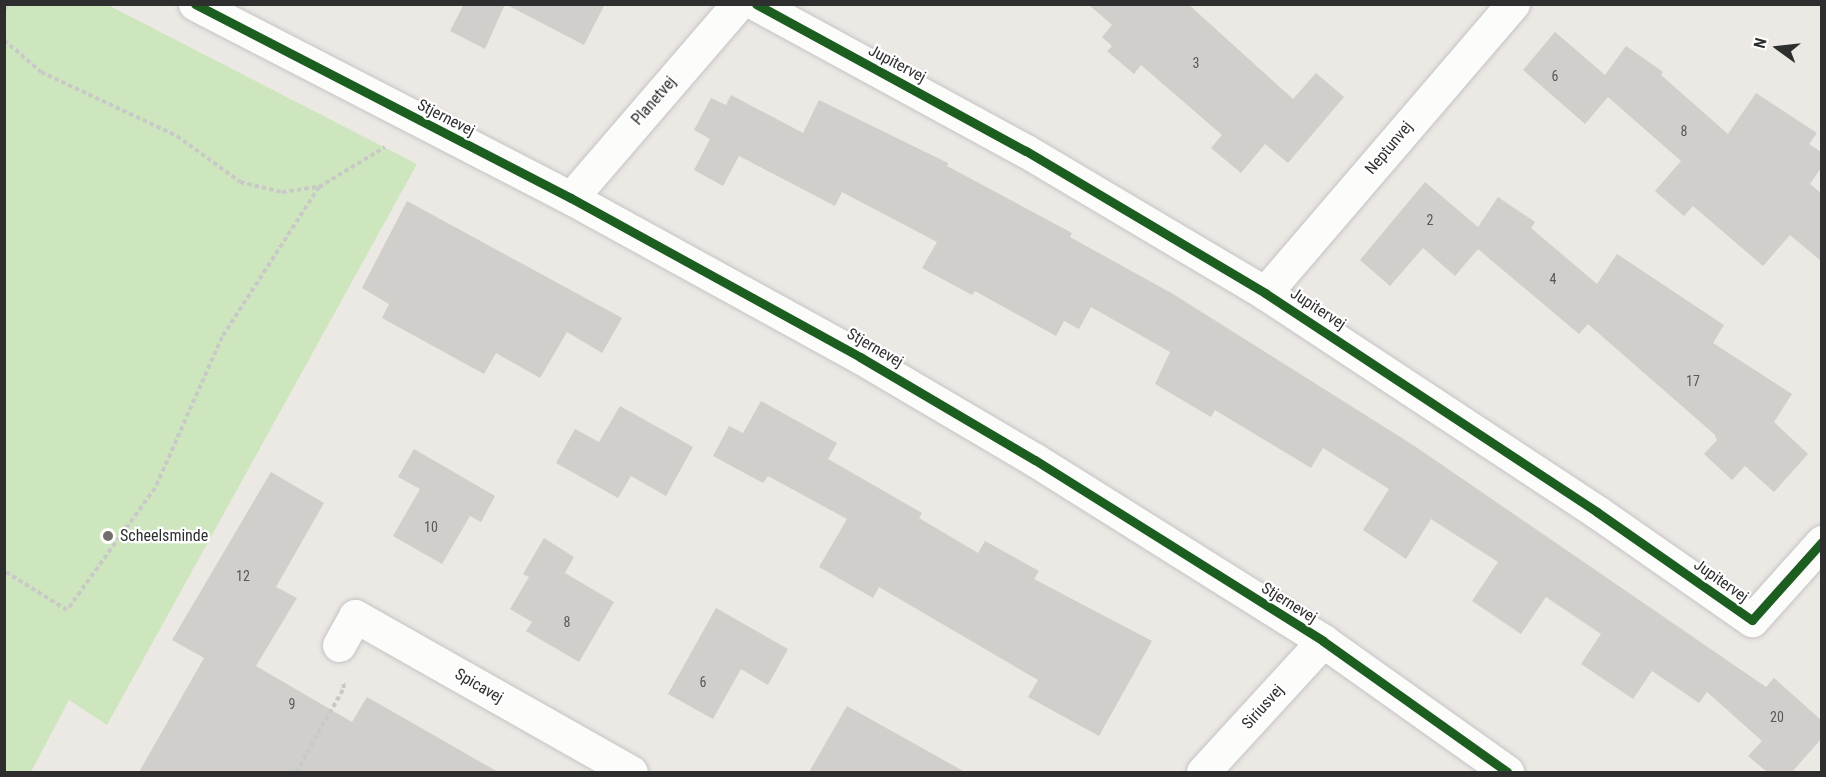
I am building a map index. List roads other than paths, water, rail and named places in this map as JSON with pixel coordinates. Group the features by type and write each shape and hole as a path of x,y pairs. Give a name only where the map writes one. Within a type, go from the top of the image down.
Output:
{"street":[{"name":"Stjernevej","path":"195,4 422,124 571,198 860,357 1017,449 1323,641 1507,772"},
{"name":"Planetvej","path":"571,198 738,4"},
{"name":"Jupitervej","path":"756,4 1026,151 1265,292 1597,512 1752,620 1821,542"},
{"name":"Neptunvej","path":"1265,292 1513,4"},
{"name":"Spicavej","path":"339,645 355,616 631,772"},
{"name":"Siriusvej","path":"1203,772 1323,641"}],"place":[{"name":"Scheelsminde","path":"108,536"}]}
